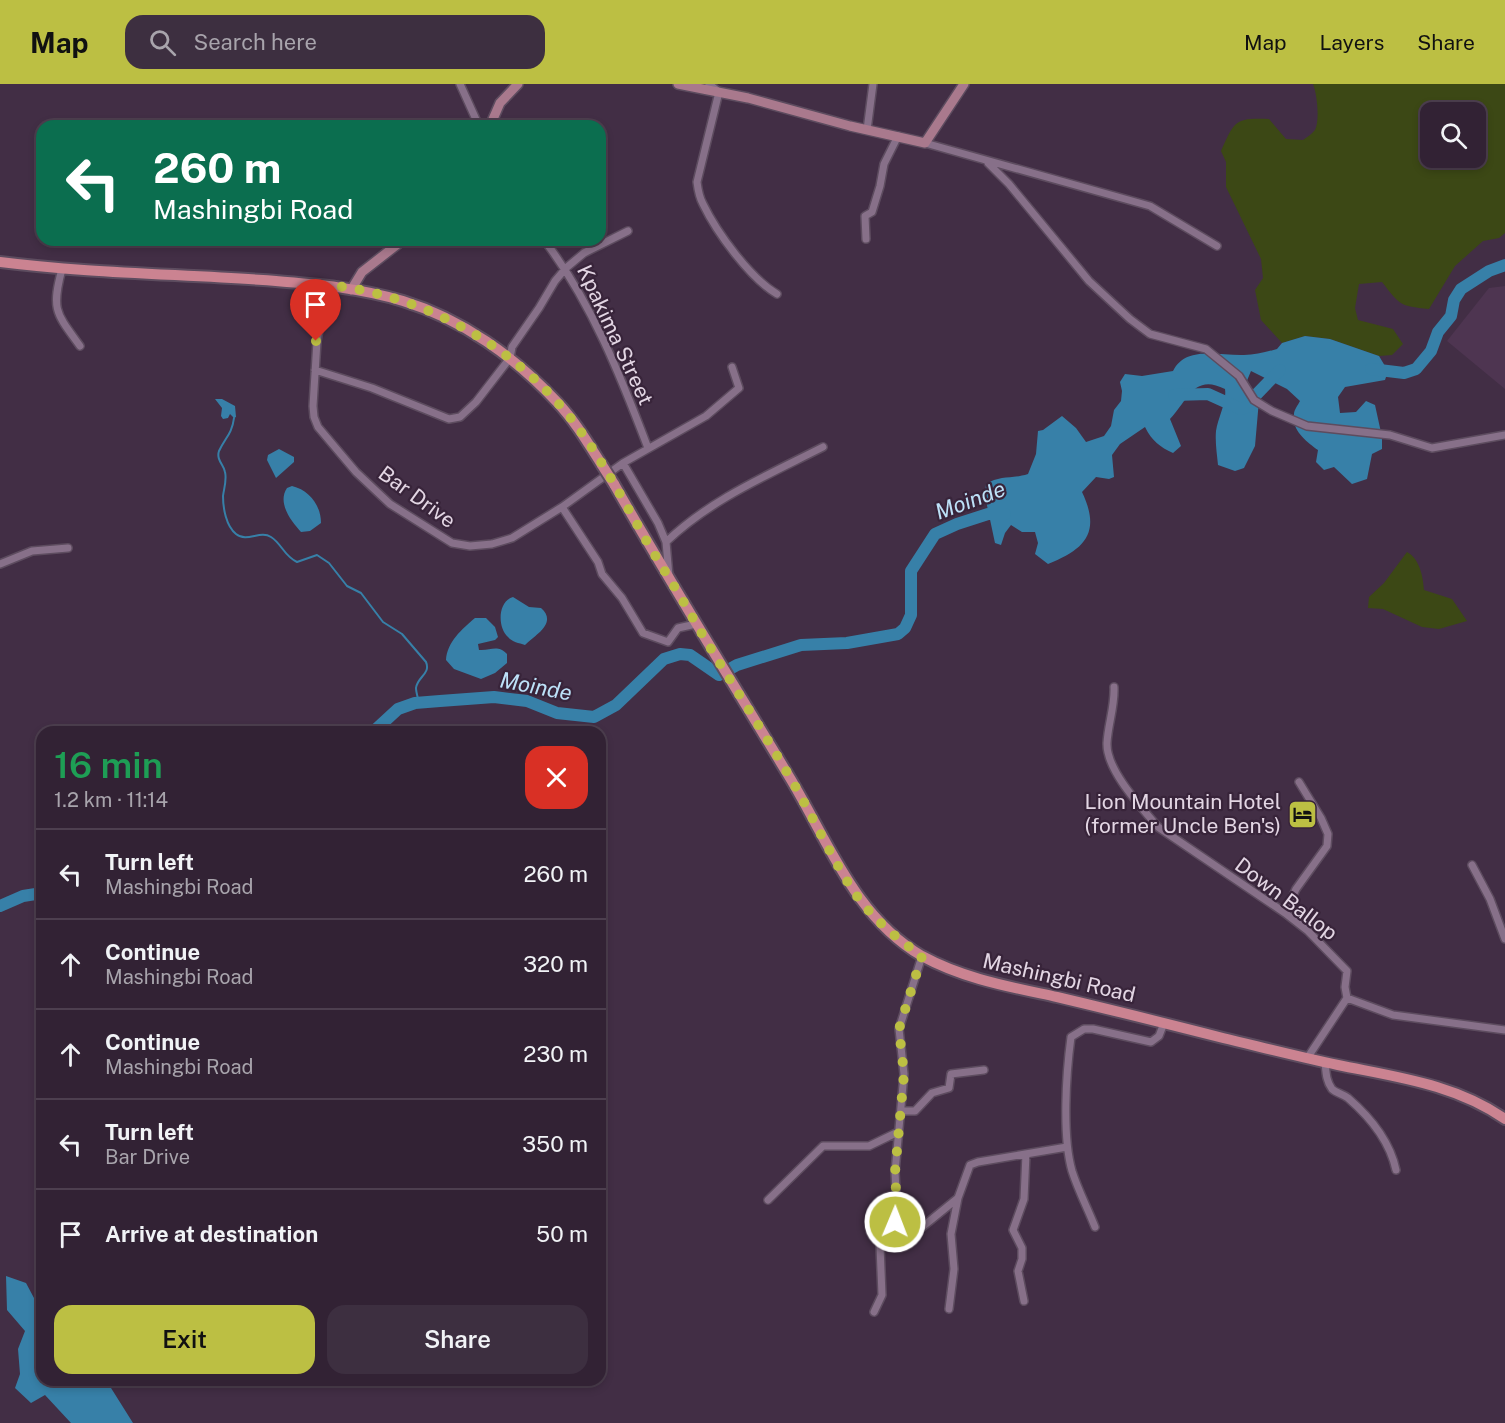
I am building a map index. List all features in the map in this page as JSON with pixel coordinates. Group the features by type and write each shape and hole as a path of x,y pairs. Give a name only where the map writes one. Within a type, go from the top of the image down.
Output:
{"main road":[{"path":"493,120 500,103 518,84"},
{"path":"678,84 748,98 925,143 964,84"},
{"path":"351,290 362,272 395,246"},
{"path":"0,262 62,269 327,285 366,291 405,302 448,319 482,338 510,358 565,411 614,484 696,624"},
{"name":"Mashingbi Road","path":"696,624 790,777 855,893 871,913 922,956 956,972 982,980 1325,1062 1441,1087 1484,1106 1505,1119"}],"street":[{"path":"460,84 476,120"},
{"path":"709,84 719,92 697,182 699,196 731,246 762,283 777,294"},
{"path":"867,130 873,84"},
{"path":"866,239 866,216 872,212 884,164 898,136"},
{"path":"925,143 1150,206 1217,246"},
{"path":"988,162 1089,281 1130,319 1150,334 1206,349 1239,375 1254,400 1272,411 1306,426 1390,435 1432,448 1505,435"},
{"path":"606,242 628,231"},
{"name":"Kpakima Street","path":"549,246 566,268 597,329 648,448"},
{"path":"315,370 372,388 449,419 455,419 466,413 476,402 510,358 512,347 555,281 584,253 598,246"},
{"path":"62,269 56,292 56,310 80,346"},
{"name":"Bar Drive","path":"327,285 316,341 314,417 318,427 356,472 390,504 452,543 470,546 492,544 512,538 562,507 623,463 706,416 739,388 732,367"},
{"path":"666,542 705,509 823,447"},
{"path":"623,463 658,523 666,542 669,576"},
{"path":"562,507 598,562 602,574 622,598 643,633 668,642 678,628 696,624"},
{"path":"0,564 32,551 68,548"},
{"name":"Down Ballop","path":"1114,687 1107,746 1109,757 1130,792 1158,827 1308,931 1347,970 1345,987 1347,998"},
{"path":"1285,913 1296,889 1327,846 1328,834 1299,782"},
{"path":"1472,865 1490,899 1505,939"},
{"path":"874,1312 882,1295 880,1246 894,1227 897,1209 895,1172 904,1074 899,1029 922,956"},
{"path":"1308,1057 1347,998 1393,1015 1505,1030"},
{"path":"1095,1227 1072,1172 1067,1147 1067,1064 1071,1037 1084,1029 1093,1029 1151,1042 1158,1036 1164,1023"},
{"path":"1325,1062 1326,1078 1333,1090 1347,1097 1384,1137 1393,1155 1396,1170"},
{"path":"901,1111 915,1111 932,1093 949,1088 951,1074 984,1070"},
{"path":"768,1200 823,1146 869,1146 898,1132"},
{"path":"949,1310 954,1269 951,1234 958,1198 970,1166 978,1162 1067,1147"},
{"path":"1024,1301 1018,1271 1022,1259 1022,1248 1012,1230 1024,1199 1026,1154"},
{"path":"894,1227 907,1234 921,1228 958,1198"}],"shaded area":[{"path":"1505,286 1505,389 1447,341 1489,288"}],"green space":[{"path":"1313,84 1505,84 1505,233 1499,238 1483,241 1455,266 1429,309 1401,303 1382,282 1359,284 1355,308 1358,320 1393,329 1403,344 1392,355 1379,356 1330,339 1305,336 1282,343 1261,320 1255,290 1263,278 1261,259 1226,187 1226,162 1221,151 1233,127 1249,119 1269,119 1286,139 1303,140 1317,126 1317,107"},
{"path":"1407,552 1418,564 1424,590 1452,599 1467,621 1439,629 1422,627 1383,609 1368,608 1369,597 1384,583"}],"water":[{"path":"1305,336 1330,339 1379,356 1388,371 1385,380 1345,387 1338,397 1340,413 1356,412 1366,401 1375,405 1382,437 1382,449 1372,454 1367,479 1352,484 1334,467 1324,470 1316,462 1318,450 1301,435 1295,425 1294,412 1300,401 1287,389 1251,371 1246,383 1259,400 1255,446 1244,468 1235,471 1218,465 1216,431 1225,399 1225,389 1206,384 1199,386 1170,419 1181,446 1173,453 1157,443 1145,427 1120,444 1112,455 1114,477 1109,479 1096,477 1082,492 1088,506 1090,528 1080,545 1072,552 1048,564 1035,554 1038,543 1035,532 1022,532 1011,525 1001,545 995,543 985,496 986,484 996,479 1028,474 1036,454 1038,431 1043,430 1062,416 1076,428 1086,442 1104,436 1111,426 1114,410 1121,401 1120,382 1125,374 1142,376 1173,371 1179,363 1195,355 1260,353 1277,349 1282,343"},
{"path":"215,399 222,399 235,406 236,417 230,414 228,418 223,419 222,408"},
{"path":"279,449 294,457 294,462 276,478 267,460 268,455"},
{"path":"292,486 309,495 319,510 321,523 310,531 301,532 286,512 284,494 287,488"},
{"path":"513,597 529,607 541,608 546,613 546,624 525,645 510,639 502,627 502,609 508,599"},
{"path":"475,618 486,618 495,627 498,637 495,640 478,644 479,650 497,649 507,654 507,663 495,673 481,679 454,669 446,660 452,642 460,631"},
{"path":"6,1276 26,1283 36,1302 36,1386 110,1386 133,1423 71,1423 45,1395 31,1403 15,1388 20,1374 18,1349 25,1331 7,1310"}],"waterway":[{"name":"Moinde","path":"1371,369 1404,373 1416,369 1431,351 1438,332 1451,316 1454,300 1461,289 1489,271 1505,265"},
{"name":"Moinde","path":"1174,395 1208,394 1241,409 1250,406 1253,398 1280,370"},
{"path":"234,418 230,432 218,454 226,475 223,496 226,517 233,531 245,537 267,535 297,562 317,555 329,563 347,586 361,593 383,622 402,634 426,662 427,670 416,688 419,703"},
{"name":"Moinde","path":"380,726 398,709 415,703 494,697 527,701 557,713 594,717 616,705 664,659 680,654 690,655 719,675 737,665 801,645 847,643 898,634 905,628 911,615 911,571 935,534 988,514 1005,514"},
{"name":"Moinde","path":"0,906 23,896 36,894"}],"place":[{"name":"Lion Mountain Hotel (former Uncle Ben's)","path":"1302,814"}],"route":[{"path":"316,341 327,285 366,291 405,302 448,319 482,338 510,358 533,379 575,423 790,777 855,893 871,913 922,956 899,1029 898,1039 904,1074 895,1172 897,1209 895,1222"}]}
